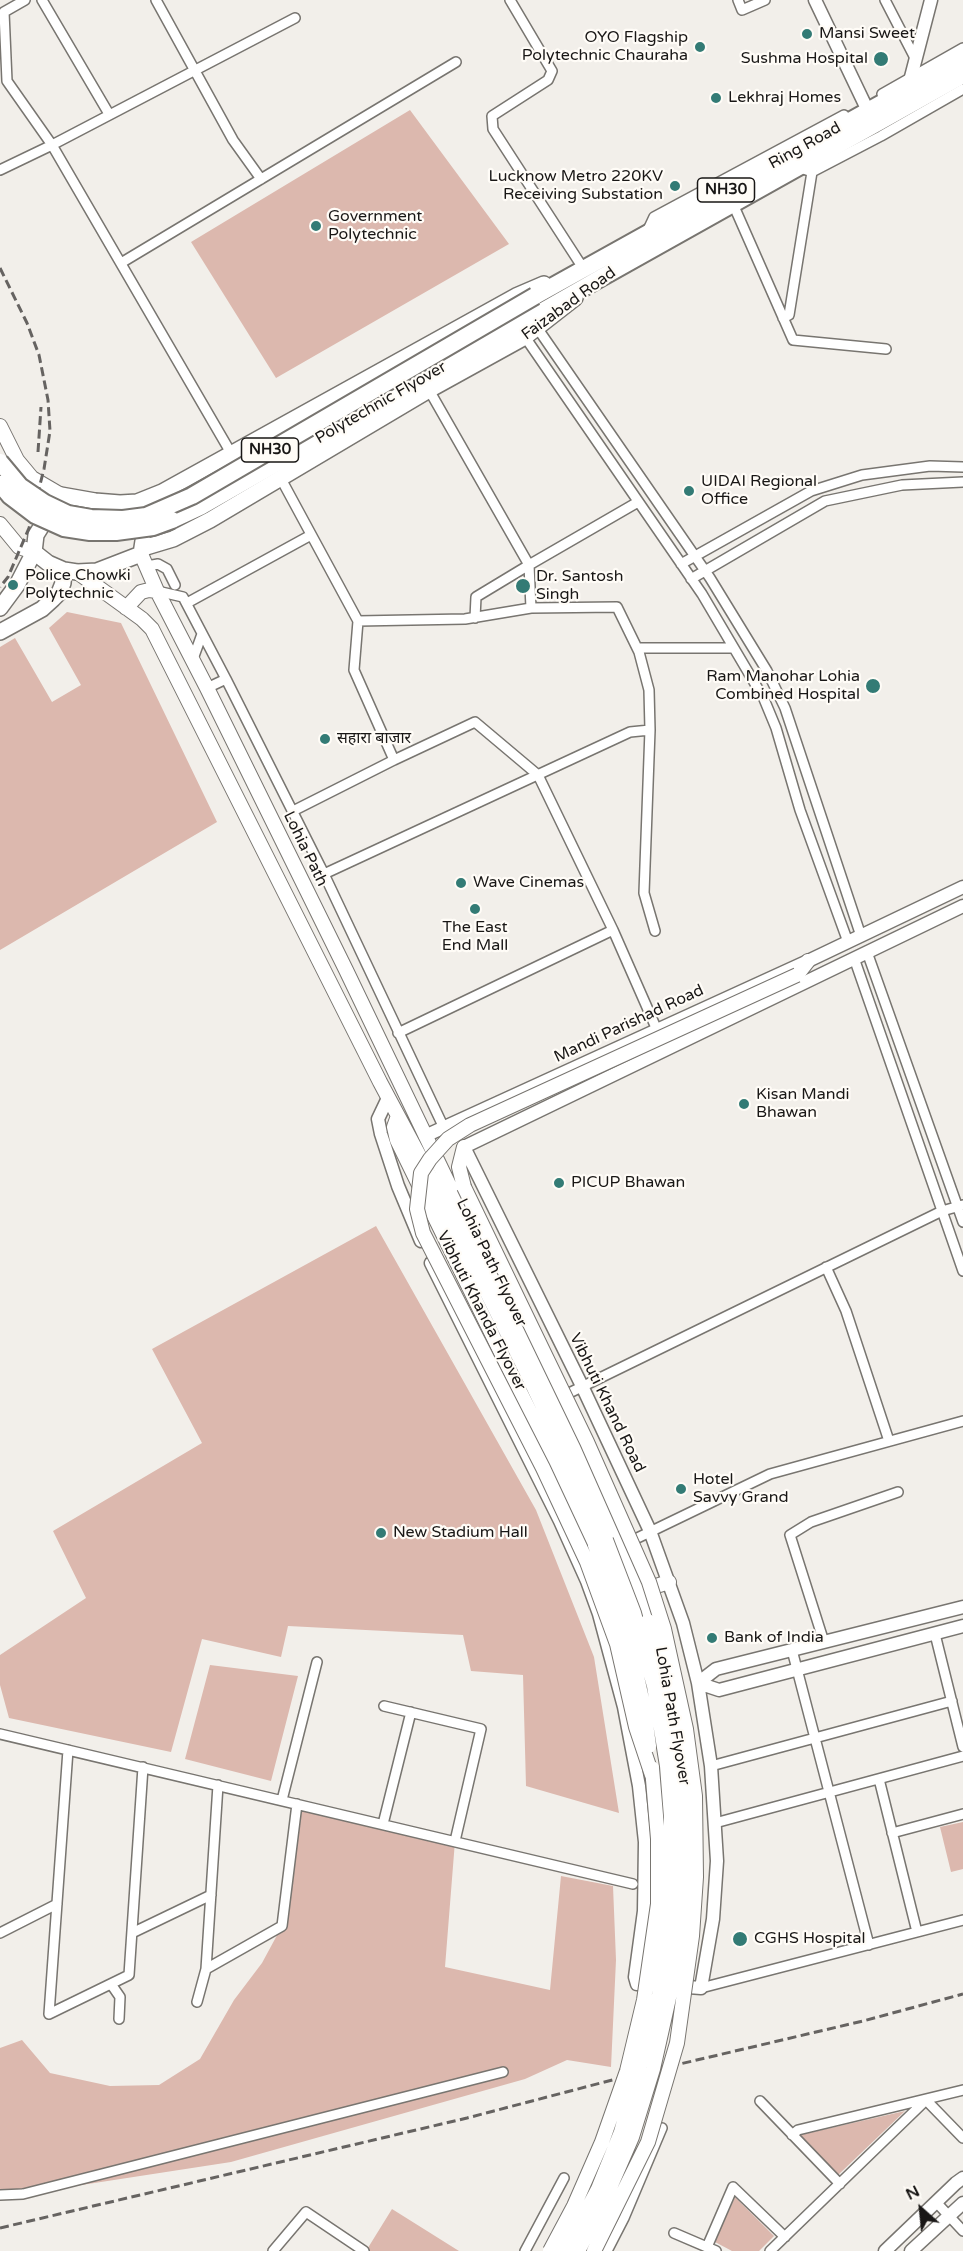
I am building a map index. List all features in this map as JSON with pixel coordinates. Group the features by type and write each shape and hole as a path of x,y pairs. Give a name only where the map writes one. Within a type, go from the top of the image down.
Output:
{"highway":[{"name":"Ring Road","path":"583,268 872,119 963,58"},
{"name":"Faizabad Road","path":"597,280 733,204 806,170 872,119 963,75"},
{"name":"Polytechnic Flyover","path":"0,484 10,496 34,514 64,528 90,532 116,532 153,527 200,507 539,303 583,268"},
{"name":"Polytechnic Flyover","path":"0,462 20,486 45,503 68,514 91,518 123,519 146,516 192,496 539,303 597,280"}],"main road":[{"name":"Faizabad Road","path":"137,502 162,492 516,296 583,268"},
{"name":"Faizabad Road","path":"70,571 97,570 144,556 531,333 597,280"},
{"path":"0,426 17,460 32,478 62,495 94,501 137,502 144,556"},
{"path":"0,491 21,476 25,469"},
{"path":"162,492 168,519 176,538"},
{"path":"0,608 17,585 34,552 36,535 62,495"},
{"path":"0,524 19,547 34,552 48,563 70,571 126,608 141,592 157,591"},
{"name":"Lohia Path","path":"144,556 157,591 193,659 346,970 437,1161"},
{"path":"0,632 42,609 59,593 70,571"},
{"name":"Lohia Path Flyover","path":"126,608 152,629 526,1371 634,1613 654,1686 667,1766 671,1817 670,1897 659,1995 621,2132 598,2189 565,2251"},
{"name":"Vibhuti Khanda Flyover","path":"652,1776 636,1727 617,1644 587,1562 543,1468 423,1233 417,1209 421,1173 448,1139 470,1125 797,975 808,961"},
{"name":"Lohia Path Flyover","path":"464,1147 459,1167 464,1187 587,1442 649,1582 664,1629 686,1729 695,1796 696,1877 688,1971 677,2043 648,2142 594,2251"},
{"name":"Lohia Path Flyover","path":"437,1161 622,1545 640,1592 666,1687 679,1769 684,1826 682,1901 671,1989 653,2069 632,2137 602,2206 578,2251"},
{"name":"Lohia Path Flyover","path":"550,2251 574,2206 602,2142 627,2071 644,2000 658,1904 658,1839 644,1707 628,1636 601,1542"},
{"path":"640,1592 669,1582"}],"street":[{"path":"25,0 4,12 4,82 52,146 231,453"},
{"path":"42,0 110,114"},
{"path":"156,0 233,140 261,179"},
{"path":"510,0 552,71 548,80 492,116 493,129 583,268"},
{"path":"738,0 742,10 765,0"},
{"path":"814,0 872,119"},
{"path":"885,0 916,60"},
{"path":"911,77 932,0"},
{"path":"0,170 52,146 295,18"},
{"path":"872,119 911,77 963,48"},
{"path":"121,263 456,62"},
{"path":"872,119 963,89"},
{"path":"783,318 789,315 806,170"},
{"path":"733,204 793,340 886,349"},
{"path":"531,333 590,404 705,571 767,671 785,708 861,936"},
{"path":"531,333 577,413 691,579 764,699 783,749 800,810 848,942"},
{"path":"429,390 529,565 531,608"},
{"path":"577,413 590,404"},
{"path":"681,564 811,491 862,475 930,466 963,467"},
{"path":"280,477 358,621 354,670 394,760"},
{"path":"691,579 825,501 902,485 963,482"},
{"path":"475,618 476,597 638,502"},
{"path":"761,519 769,533"},
{"path":"187,603 311,535"},
{"path":"144,556 167,569 175,585"},
{"path":"157,591 183,597 187,603 324,874 444,1128"},
{"path":"358,621 475,618 531,608 617,607 637,648 649,690 650,730 644,893 655,931"},
{"path":"193,659 202,634"},
{"path":"637,648 733,648"},
{"path":"193,659 211,650"},
{"path":"207,688 226,679"},
{"path":"293,812 394,760 475,722 538,775 613,930 657,1030"},
{"path":"324,874 630,732 650,730"},
{"path":"783,749 798,748"},
{"path":"789,772 798,748"},
{"name":"Mandi Parishad Road","path":"425,1136 808,961 963,887"},
{"path":"464,1147 963,906"},
{"path":"398,1033 613,930"},
{"path":"867,952 960,1206 963,1222"},
{"path":"854,958 963,1270"},
{"path":"388,1098 378,1119 381,1134 412,1221 578,1560 599,1614 612,1660 639,1786 645,1842 646,1880 635,1977 637,1984 701,1988 963,1920"},
{"path":"492,1104 503,1127"},
{"name":"Vibhuti Khand Road","path":"464,1147 582,1386 650,1531 681,1614 698,1683 711,1766 717,1860 713,1919 701,1988"},
{"path":"553,1401 942,1211 960,1206"},
{"path":"826,1267 846,1311 889,1441"},
{"path":"622,1545 770,1474 963,1421"},
{"path":"824,1642 790,1535 811,1522 898,1492"},
{"path":"698,1683 716,1669 963,1607"},
{"path":"698,1683 719,1690 963,1626"},
{"path":"935,1634 963,1747"},
{"path":"792,1650 868,1945"},
{"path":"282,1800 317,1662"},
{"path":"711,1766 952,1701"},
{"path":"384,1706 481,1729 455,1841"},
{"path":"383,1824 411,1712"},
{"path":"0,1734 633,1884"},
{"path":"68,1750 49,2014 129,1975 143,1767"},
{"path":"715,1823 963,1756"},
{"path":"879,1779 917,1932"},
{"path":"197,2002 206,1969 218,1785"},
{"path":"206,1969 282,1926 297,1804"},
{"path":"892,1833 963,1814"},
{"path":"132,1933 211,1895"},
{"path":"0,1933 57,1904"},
{"path":"111,1984 120,1997 119,2019"},
{"path":"0,2195 22,2194 503,2072"},
{"path":"792,2135 798,2130 963,2090"},
{"path":"926,2100 963,2138"},
{"path":"770,2251 926,2100"},
{"path":"760,2102 840,2184"},
{"path":"607,2251 624,2218 662,2128"},
{"path":"525,2251 564,2178"},
{"path":"885,2251 963,2178"},
{"path":"674,2233 711,2249 732,2187 784,2237"},
{"path":"936,2202 963,2231"},
{"path":"911,2251 963,2203"},
{"path":"273,2251 306,2212 364,2251"}],"shaded area":[{"path":"410,110 509,244 276,378 191,242"},
{"path":"67,612 121,623 217,822 0,950 0,647 15,638 52,702 81,685 49,628"},
{"path":"376,1226 536,1510 594,1657 619,1813 526,1786 523,1675 471,1671 463,1635 288,1626 281,1657 202,1639 171,1752 9,1718 0,1685 0,1655 86,1598 53,1531 202,1443 152,1349"},
{"path":"210,1665 298,1676 271,1781 185,1759"},
{"path":"297,1804 455,1841 445,1967 550,1990 561,1876 613,1886 616,1960 611,2067 567,2060 525,2079 231,2162 23,2194 0,2195 0,2048 22,2040 50,2073 110,2086 159,2085 200,2059 234,2000 262,1963 282,1926"},
{"path":"963,1822 963,1869 951,1872 940,1827"},
{"path":"905,2111 838,2175 800,2135"},
{"path":"735,2197 774,2236 759,2251 732,2251 715,2242"},
{"path":"392,2209 459,2251 366,2251"}],"railway":[{"path":"0,268 27,323 39,355 48,400 50,431 44,469 29,528 8,577 0,587"},
{"path":"38,452 41,407"},
{"path":"0,2228 467,2118 616,2079 863,2021 963,1994"}],"place":[{"name":"Mansi Sweet","path":"807,34"},
{"name":"OYO Flagship Polytechnic Chauraha","path":"700,47"},
{"name":"Sushma Hospital","path":"881,59"},
{"name":"Lekhraj Homes","path":"716,98"},
{"name":"Lucknow Metro 220KV Receiving Substation","path":"675,186"},
{"name":"Government Polytechnic","path":"316,226"},
{"name":"UIDAI Regional Office","path":"689,491"},
{"name":"Police Chowki Polytechnic","path":"13,585"},
{"name":"Dr. Santosh Singh","path":"523,586"},
{"name":"Ram Manohar Lohia Combined Hospital","path":"873,686"},
{"name":"सहारा बाजार","path":"325,739"},
{"name":"Wave Cinemas","path":"461,883"},
{"name":"The East End Mall","path":"475,909"},
{"name":"Kisan Mandi Bhawan","path":"744,1104"},
{"name":"PICUP Bhawan","path":"559,1183"},
{"name":"Hotel Savvy Grand","path":"681,1489"},
{"name":"New Stadium Hall","path":"381,1533"},
{"name":"Bank of India","path":"712,1638"},
{"name":"CGHS Hospital","path":"740,1939"}]}
